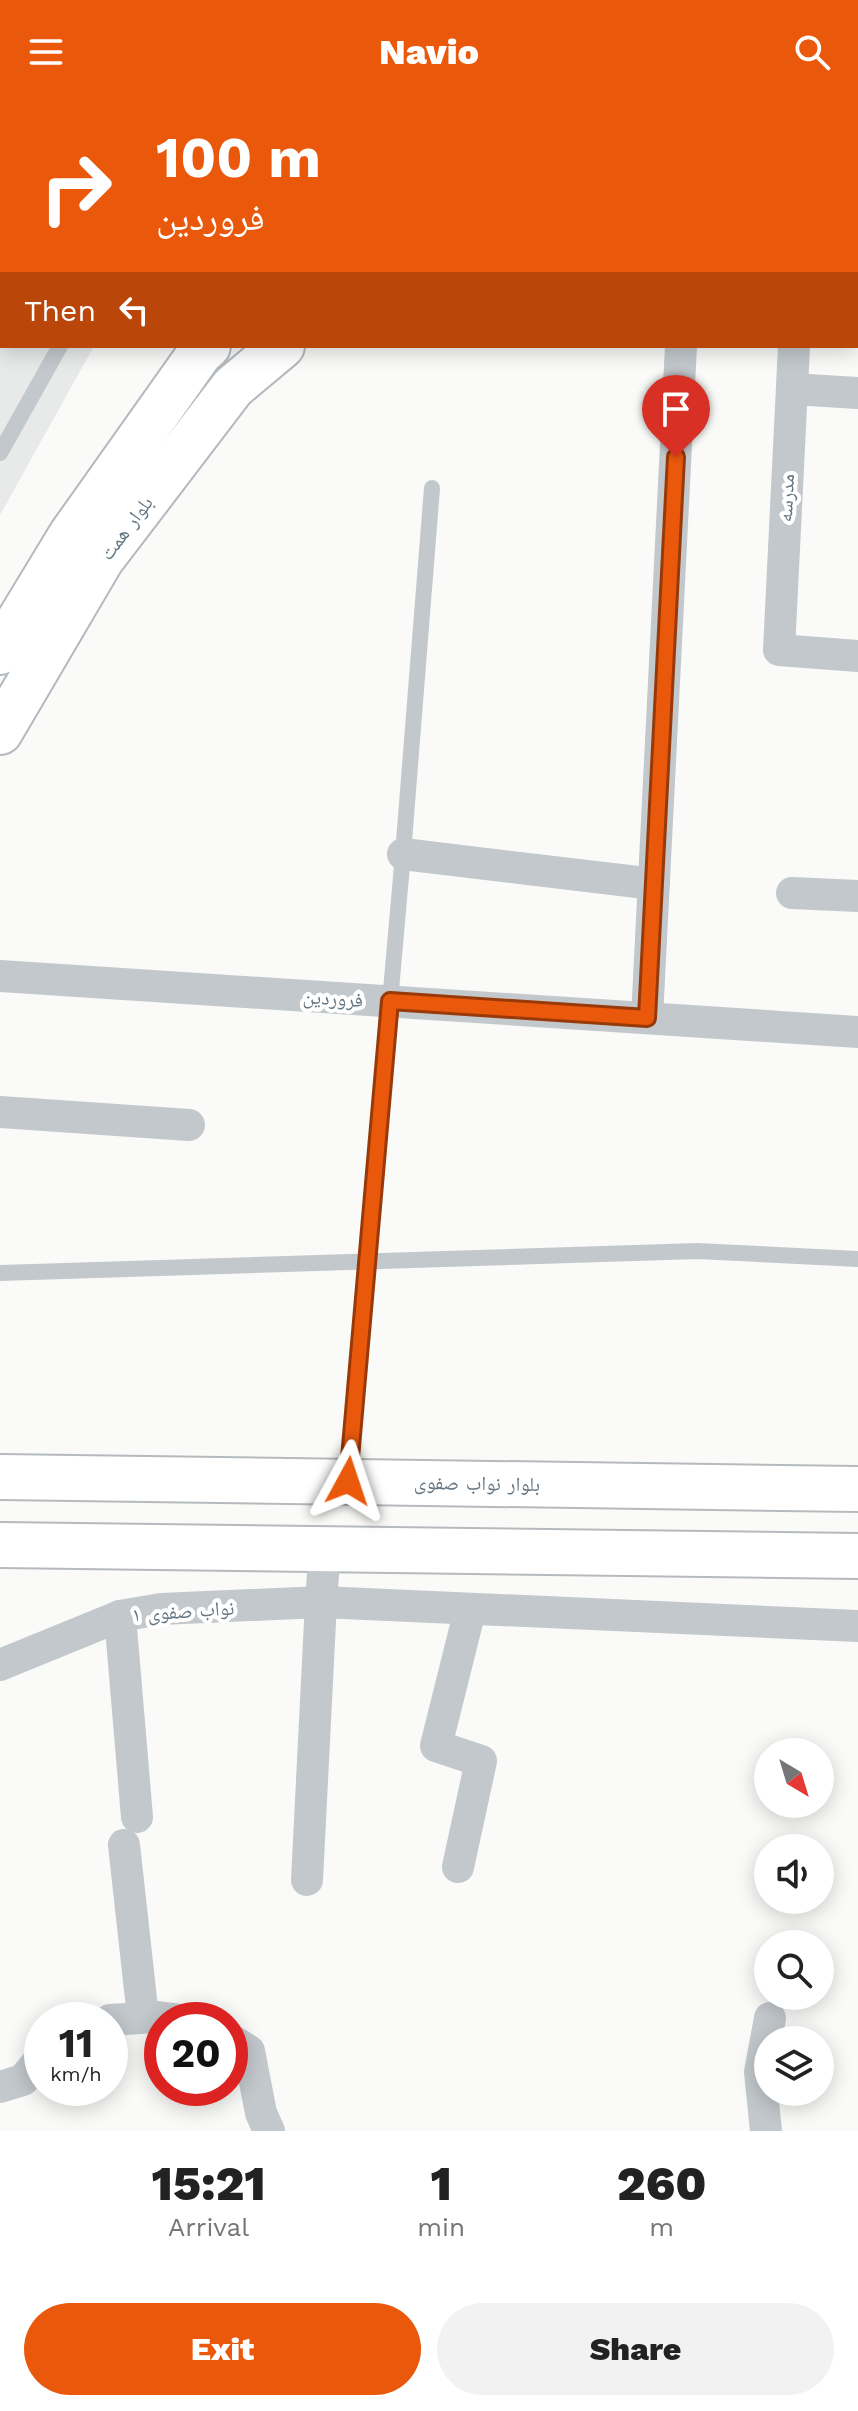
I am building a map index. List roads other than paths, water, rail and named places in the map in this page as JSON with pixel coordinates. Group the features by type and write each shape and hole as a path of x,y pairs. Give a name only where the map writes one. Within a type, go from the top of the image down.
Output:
{"main road":[{"name":"بلوار همت","path":"0,732 63,586 71,535 206,348"},
{"name":"بلوار همت","path":"0,652 63,586 101,560 233,387 280,348"},
{"name":"بلوار نواب صفوی","path":"0,1477 858,1489"},
{"path":"0,1545 858,1556"}],"street":[{"path":"647,1018 681,348"},
{"name":"مدرسه","path":"794,348 779,650 858,656"},
{"path":"792,389 858,393"},
{"path":"403,854 654,884"},
{"path":"792,893 858,896"},
{"name":"فروردین","path":"0,976 858,1032"},
{"path":"0,1112 189,1125"},
{"path":"307,1880 325,1547"},
{"name":"نواب صفوی ۱","path":"0,1665 120,1616 161,1609 321,1602 858,1626"},
{"path":"458,1867 481,1761 436,1746 470,1610"},
{"path":"120,1616 143,2017 128,2018"},
{"path":"766,2131 760,2072 770,2018"},
{"path":"248,2050 261,2113 269,2131"},
{"path":"0,2087 24,2079"}],"lane":[{"path":"0,453 59,348"},
{"path":"348,1481 432,488"},
{"path":"0,1273 697,1251 858,1259"}]}
